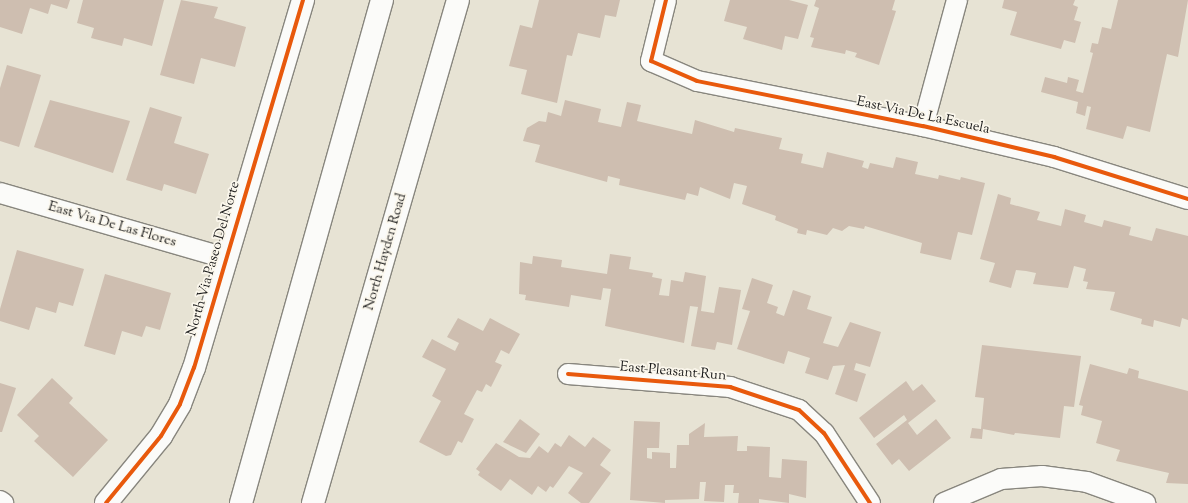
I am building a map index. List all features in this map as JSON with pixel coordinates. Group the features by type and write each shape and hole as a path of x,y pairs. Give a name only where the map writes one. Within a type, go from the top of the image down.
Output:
{"main road":[{"name":"North Via Paseo Del Norte","path":"106,503 161,436 180,404 194,368 225,258 303,0"},
{"path":"241,503 382,0"},
{"name":"North Hayden Road","path":"313,503 458,0"}],"street":[{"name":"East Via De La Escuela","path":"666,0 651,61 697,81 923,126 1054,157 1187,195"},
{"path":"923,126 957,0"},
{"name":"East Via De Las Flores","path":"0,193 225,258"},
{"name":"East Pleasant Run","path":"568,374 730,387 799,410 824,433 870,503"},
{"path":"944,503 1001,479 1042,476 1087,482 1145,503"}],"building":[{"path":"0,0 70,0 67,9 51,4 48,14 30,8 22,34 0,27"},
{"path":"83,0 164,0 152,46 124,38 122,46 91,38 94,28 77,23"},
{"path":"181,0 218,7 214,18 246,27 235,67 201,58 194,84 160,75"},
{"path":"539,0 620,0 616,17 605,15 600,38 578,33 572,56 567,55 557,103 521,94 527,70 509,66 520,25 532,28"},
{"path":"730,0 789,0 808,5 798,39 785,36 782,50 743,39 747,27 724,21"},
{"path":"816,0 895,0 892,10 896,11 879,65 855,57 857,53 846,50 845,54 811,47 814,38 810,37 819,8 814,6"},
{"path":"1004,0 1075,0 1073,5 1078,7 1074,20 1081,22 1075,43 1064,40 1061,49 1010,35 1017,12 1002,8"},
{"path":"1118,0 1188,0 1178,57 1167,54 1150,132 1127,126 1123,139 1086,129 1091,107 1087,106 1085,116 1076,113 1078,102 1041,92 1045,77 1067,83 1068,77 1079,80 1076,91 1083,93 1093,53 1090,52 1092,43 1098,44 1102,27 1111,29"},
{"path":"7,65 41,75 19,147 0,141 0,88"},
{"path":"50,100 130,121 113,173 34,147"},
{"path":"565,100 601,109 598,122 621,127 627,102 641,105 637,121 692,134 695,120 734,132 735,128 782,138 779,149 803,154 801,163 823,168 827,152 864,161 862,167 868,169 870,163 893,168 896,157 918,162 915,174 938,179 939,175 960,180 961,177 985,183 972,235 958,232 951,260 920,253 922,243 865,226 864,229 849,226 842,231 833,228 827,235 807,230 806,235 797,233 798,229 775,220 776,216 742,204 747,186 734,183 730,199 700,187 698,196 687,193 685,200 619,185 620,179 608,176 607,182 535,162 540,145 523,141 527,128 539,121 546,122 548,112 561,116"},
{"path":"150,107 182,117 174,143 209,154 196,194 164,184 162,191 126,180"},
{"path":"998,194 1011,198 1010,204 1040,212 1037,220 1061,226 1065,209 1086,215 1084,222 1102,227 1104,220 1131,227 1129,235 1152,241 1156,228 1188,236 1188,320 1182,318 1180,327 1154,320 1153,327 1141,324 1142,319 1110,310 1115,292 1086,289 1088,282 1083,281 1086,269 1074,266 1068,288 1033,284 1036,273 1016,270 1011,288 989,282 995,263 980,259"},
{"path":"17,250 84,269 73,306 59,302 56,313 36,307 29,330 0,321 0,309"},
{"path":"610,254 631,257 629,269 653,273 652,277 662,279 659,295 669,296 671,280 683,282 685,272 706,276 701,311 714,313 719,287 741,290 732,345 717,342 715,350 691,346 698,307 690,306 684,343 605,326 611,289 603,288 601,300 571,295 569,307 525,300 526,295 519,294 520,262 532,264 533,256 562,260 561,267 607,274"},
{"path":"105,274 171,293 160,330 146,326 142,337 122,331 115,355 84,346"},
{"path":"752,278 773,285 767,303 778,307 776,313 784,316 793,290 811,296 807,309 832,317 823,343 838,347 850,322 881,332 870,367 856,363 854,370 866,374 857,402 835,394 845,365 833,366 828,380 805,373 810,358 788,351 784,364 737,349 750,311 742,309"},
{"path":"458,318 483,331 490,318 520,334 509,354 501,350 495,362 502,365 491,387 486,384 482,392 477,390 464,414 474,419 462,443 458,441 451,455 446,456 419,442 441,401 432,396 446,369 422,357 432,339 455,351 459,343 447,337"},
{"path":"982,345 1081,356 1074,407 1064,406 1060,438 1015,433 1014,435 983,429 982,439 970,438 972,428 981,429 984,398 975,397"},
{"path":"1090,364 1127,374 1129,368 1139,371 1138,378 1188,391 1188,484 1166,483 1169,473 1116,461 1120,450 1096,443 1102,421 1081,415 1083,406 1079,405"},
{"path":"52,378 73,398 69,403 108,440 73,477 34,441 39,436 17,415"},
{"path":"906,381 913,391 922,384 936,401 908,423 917,435 936,419 951,438 909,471 899,459 892,465 876,444 907,420 904,415 874,438 859,418"},
{"path":"0,383 16,388 2,432 0,432"},
{"path":"520,419 540,434 526,453 503,442"},
{"path":"634,421 660,422 659,448 647,448 647,458 652,459 652,452 670,453 670,468 676,468 677,445 689,445 689,434 705,423 704,437 738,436 737,451 747,451 747,446 770,447 769,477 781,478 782,459 807,461 806,498 789,494 789,503 759,499 759,503 738,503 739,493 733,493 734,485 725,485 724,502 704,501 706,482 700,482 699,499 665,500 665,503 630,500"},
{"path":"569,435 585,447 593,437 611,450 600,465 611,473 589,503 581,503 568,493 583,473 569,466 553,488 550,486 546,492 538,486 532,495 510,479 501,491 478,475 480,472 476,469 496,443 519,457 530,458 539,446 548,453 555,443 561,447"}],"cycle path":[{"path":"106,503 161,436 180,404 194,368 303,0"},
{"path":"666,0 651,61 697,81 923,126 1054,157 1188,199"},
{"path":"568,374 730,387 799,410 824,433 870,503"}]}
